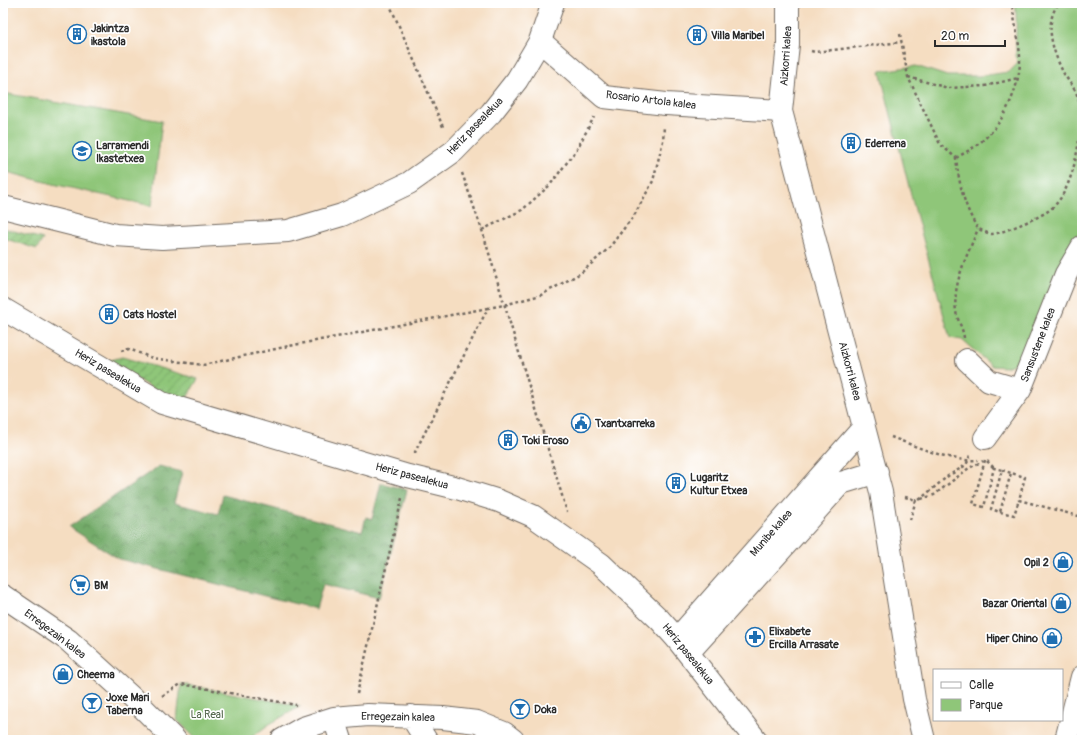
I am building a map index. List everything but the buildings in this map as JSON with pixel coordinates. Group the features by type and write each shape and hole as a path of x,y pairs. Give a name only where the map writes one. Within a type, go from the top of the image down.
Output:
{"street":[{"name":"Heriz pasealekua","path":"3,207 115,235 162,238 288,231 342,215 409,183 454,151 490,113 512,85 540,41 553,3"},
{"name":"Aizkorri kalea","path":"788,3 788,45 781,111 882,492 914,699 924,740"},
{"name":"Rosario Artola kalea","path":"540,41 604,96 666,104 781,111"},
{"name":"Sansustene kalea","path":"985,438 1020,390 1066,274 1082,247"},
{"name":"Heriz pasealekua","path":"3,309 162,403 408,476 457,488 499,501 533,516 601,564 660,620 683,646 756,740"},
{"path":"967,360 989,381 1020,390"},
{"name":"Munibe kalea","path":"683,646 864,427"},
{"name":"Munibe kalea","path":"683,646 841,483 877,472"},
{"name":"Erregezain kalea","path":"3,596 68,640 143,708 175,740"},
{"path":"1066,740 1082,677"},
{"name":"Erregezain kalea","path":"282,740 303,728 334,718 368,715 443,718 477,722 504,733 513,740"},
{"path":"411,716 426,740"},
{"path":"334,718 341,740"}],"path":[{"path":"390,3 454,151 482,230 563,500"},
{"path":"956,158 985,139 999,123 1015,90 1020,58 1012,3"},
{"path":"900,34 908,77 940,144 956,158 959,182 970,217 978,229 992,234 1038,218 1056,205 1069,183 1078,151 1081,120 1078,97 1062,71 1053,47 1050,25 1054,9 1059,3"},
{"path":"815,52 902,42"},
{"path":"908,77 948,88 985,86 1018,78"},
{"path":"482,230 522,210 550,185 577,149 604,96"},
{"path":"89,360 129,349 152,358 203,365 289,346 504,305 541,295 581,273 613,242 635,214 653,181 663,141 666,104"},
{"path":"967,360 963,330 956,311 956,290 962,268 978,229"},
{"path":"421,454 415,452 488,308"},
{"path":"864,427 928,451 968,462 985,460 994,468 1002,470 1025,477 1014,515 992,509 1002,470"},
{"path":"909,522 916,500 919,500 948,476 966,465 973,445 985,438"},
{"path":"985,460 973,504 984,507 994,468"},
{"path":"919,500 934,495 969,468 985,460"},
{"path":"1000,512 1011,473"},
{"path":"357,696 408,476"},
{"path":"1018,500 1082,517"},
{"path":"143,708 181,684 301,706"}],"green space":[{"path":"1015,3 1082,3 1082,229 1074,240 1028,349 1018,362 1006,367 992,366 962,340 950,338 912,199 880,71 916,66 947,76 979,76 1009,72 1017,64"},
{"name":"Larramendi Ikastetxea","path":"3,93 162,121 152,206 53,184 3,171"},
{"path":"3,228 43,239 37,249 3,238"},
{"path":"122,357 198,379 185,401 166,397 108,361"},
{"path":"159,466 182,472 174,503 218,514 223,495 362,532 366,517 372,519 381,483 407,490 379,598 323,584 316,609 119,559 69,527"},
{"name":"La Real","path":"181,684 301,706 268,725 248,740 197,740 177,720"}],"place":[{"name":"Jakintza ikastola","path":"77,34"},
{"name":"Villa Maribel","path":"697,35"},
{"name":"Ederrena","path":"851,143"},
{"name":"Larramendi Ikastetxea","path":"82,151"},
{"name":"Cats Hostel","path":"109,314"},
{"name":"Txantxarreka","path":"581,423"},
{"name":"Toki Eroso","path":"508,440"},
{"name":"Lugaritz Kultur Etxea","path":"676,483"},
{"name":"Opil 2","path":"1063,562"},
{"name":"BM","path":"80,585"},
{"name":"Bazar Oriental","path":"1061,603"},
{"name":"Elixabete Ercilla Arrasate","path":"755,637"},
{"name":"Hiper Chino","path":"1052,638"},
{"name":"Cheema","path":"63,674"},
{"name":"Joxe Mari Taberna","path":"92,703"},
{"name":"Doka","path":"520,709"}]}
